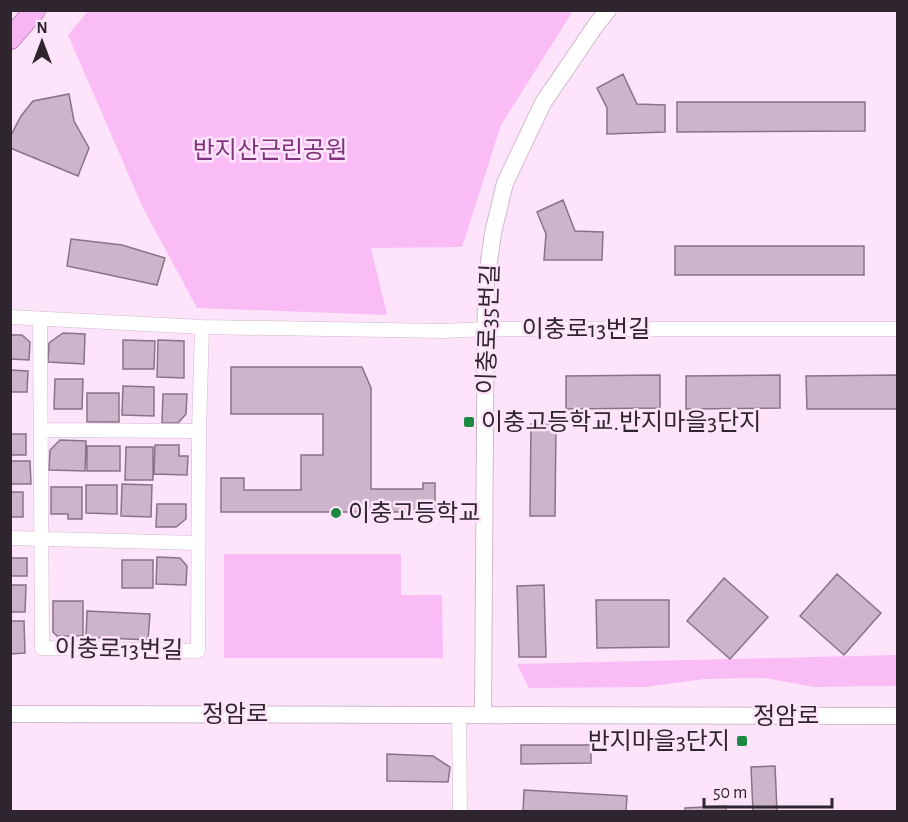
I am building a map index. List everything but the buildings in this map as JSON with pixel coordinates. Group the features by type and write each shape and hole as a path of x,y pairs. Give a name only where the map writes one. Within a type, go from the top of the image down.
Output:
{"main road":[{"path":"10,39 35,10"}],"street":[{"name":"이충로35번길","path":"483,715 486,283 493,233 505,183 543,103 608,10"},
{"name":"이충로13번길","path":"10,317 202,327 442,331 897,328"},
{"name":"이충로13번길","path":"40,319 42,648 198,651 202,327"},
{"path":"41,430 199,431"},
{"path":"10,538 198,543"},
{"name":"정암로","path":"10,714 897,716"},
{"path":"459,715 460,812"}],"green space":[{"name":"반지산근린공원","path":"89,10 573,11 501,125 462,247 371,248 387,315 197,308 143,208 68,35"},
{"path":"224,554 401,554 401,595 442,595 443,658 224,658"},
{"path":"897,655 897,686 814,687 765,678 704,679 645,687 529,688 517,664"}],"place":[{"name":"이충고등학교.반지마을3단지","path":"469,422"},
{"name":"이충고등학교","path":"336,513"},
{"name":"반지마을3단지","path":"742,741"}]}
